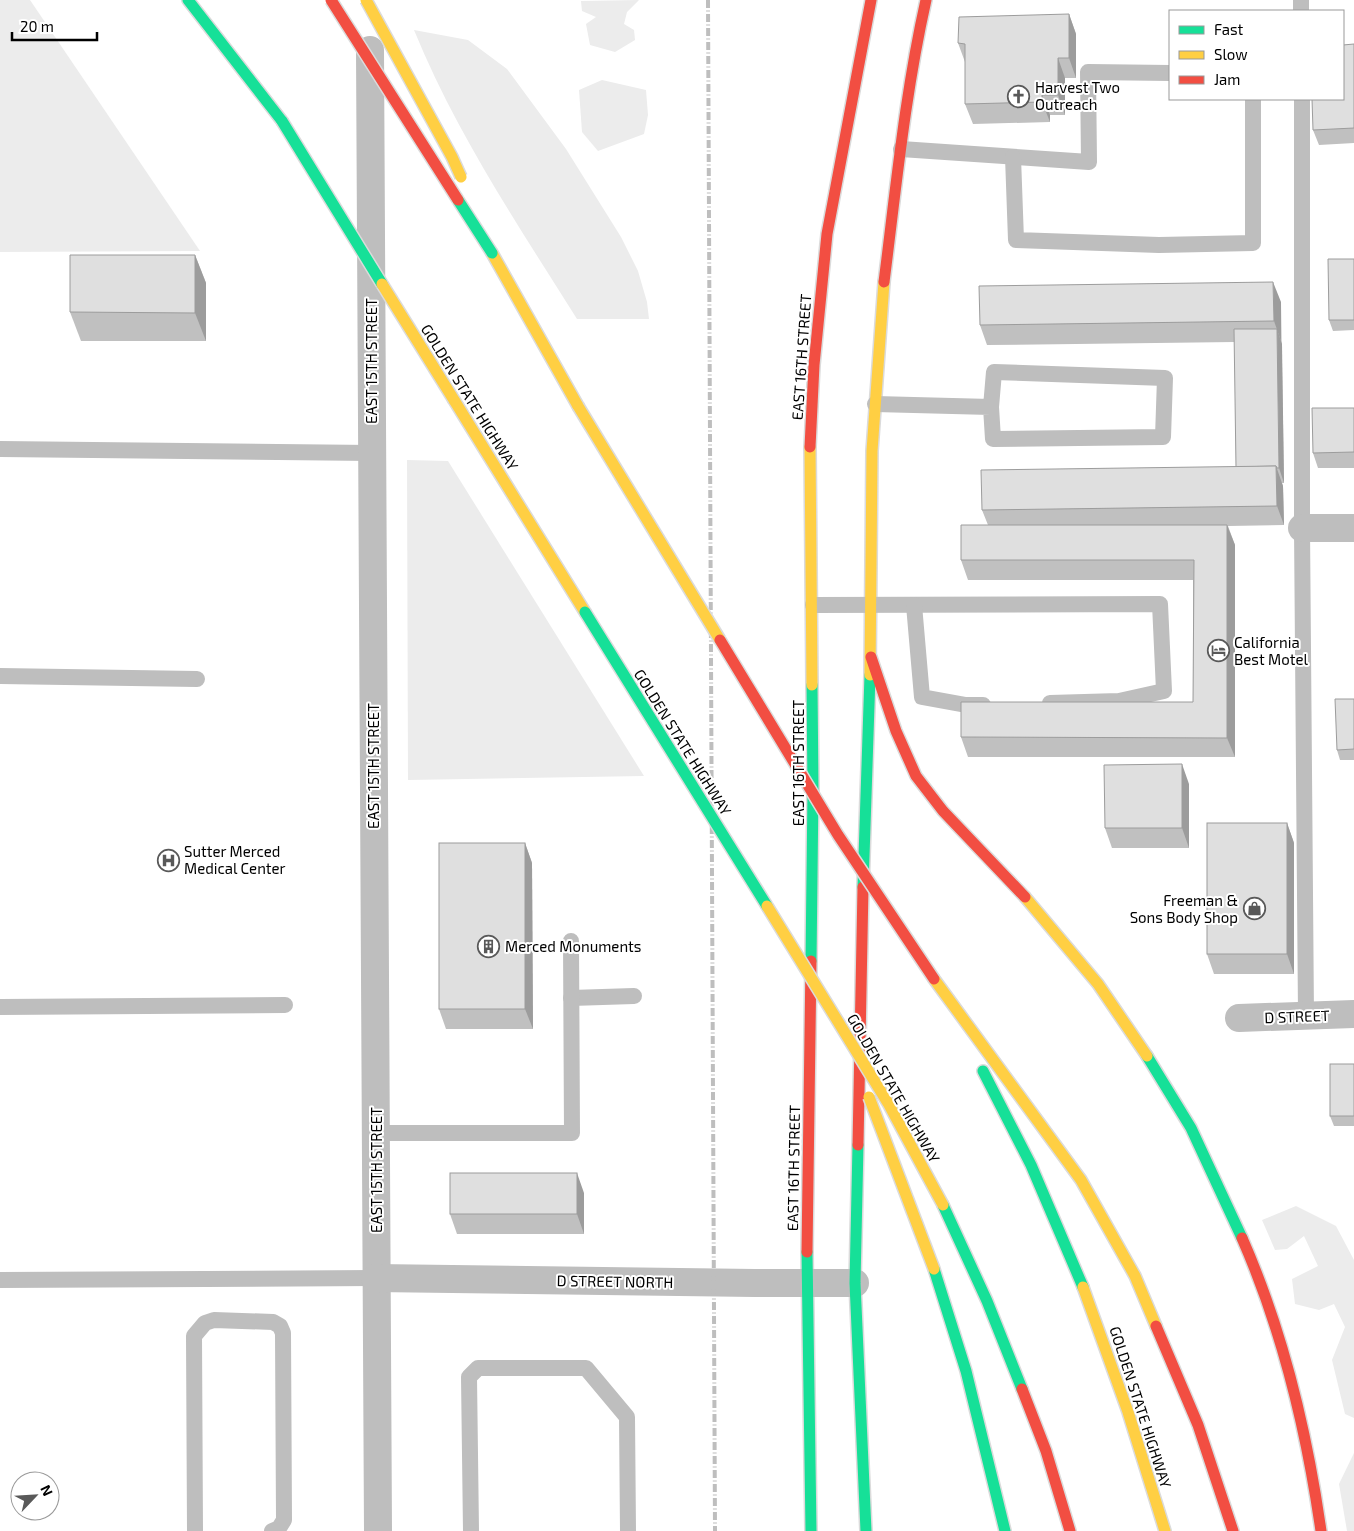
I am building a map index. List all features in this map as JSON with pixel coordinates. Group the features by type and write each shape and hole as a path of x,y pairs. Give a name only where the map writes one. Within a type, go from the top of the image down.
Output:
{"main road":[{"path":"188,0 282,121"},
{"name":"GOLDEN STATE HIGHWAY","path":"331,0 492,253 578,406 838,835 934,979 1009,1118 1067,1246 1094,1312 1126,1402 1165,1531"},
{"path":"366,0 452,157 492,253"},
{"name":"EAST 16TH STREET","path":"811,1531 807,1283 813,790 813,605 810,454 814,366 827,234 871,0"},
{"path":"866,1531 855,1282 863,865 871,656 872,451 883,293 901,149 918,35 926,0"},
{"name":"GOLDEN STATE HIGHWAY","path":"228,32 888,1103 943,1205 987,1302 1046,1451 1070,1531"},
{"path":"871,656 896,731 916,776 943,811 1031,903 1098,984 1129,1028 1191,1128 1260,1279 1295,1396 1313,1473 1321,1531"},
{"path":"934,979 1081,1180 1135,1276 1198,1425 1233,1531"},
{"path":"843,1028 934,1270 966,1370 1005,1531"}],"street":[{"name":"EAST 15TH STREET","path":"370,0 374,1006 377,1133 375,1278 378,1531"},
{"path":"1302,528 1354,528"},
{"name":"D STREET","path":"1239,1018 1354,1014"},
{"name":"D STREET NORTH","path":"375,1278 855,1282"}],"lane":[{"path":"901,149 1090,162 1088,72 1169,73"},
{"path":"1013,157 1016,240 1159,245 1253,243 1253,100"},
{"path":"1302,100 1302,528 1306,1015"},
{"path":"994,372 1165,378 1163,437 993,439 991,407 994,372"},
{"path":"875,404 991,407"},
{"path":"0,449 372,453"},
{"path":"813,605 1160,604 1164,691 1119,701 1033,704"},
{"path":"914,605 922,697 966,705 995,705"},
{"path":"0,676 197,679"},
{"path":"377,1133 572,1132 571,941"},
{"path":"571,998 634,996"},
{"path":"0,1007 285,1005"},
{"path":"0,1280 375,1278"},
{"path":"195,1531 194,1336 205,1323 214,1320 273,1322 280,1326 283,1333 284,1520 279,1528 272,1531"},
{"path":"471,1531 469,1376 478,1368 586,1368 627,1417 628,1531"}],"shaded area":[{"path":"0,0 30,0 200,251 0,252"},
{"path":"639,0 627,12 624,24 634,30 635,40 615,52 590,45 586,24 596,17 582,11 581,1"},
{"path":"414,30 468,40 507,69 566,149 621,237 638,271 647,302 649,319 577,319 468,142"},
{"path":"602,80 646,90 648,115 644,134 598,151 582,132 579,90"},
{"path":"407,460 448,461 644,776 408,780"},
{"path":"1296,1206 1336,1226 1354,1260 1354,1418 1345,1414 1332,1360 1345,1327 1334,1304 1319,1310 1295,1304 1292,1279 1318,1266 1304,1236 1287,1249 1275,1250 1262,1220"},
{"path":"1354,1453 1354,1531 1347,1531 1339,1484"}],"building":[{"name":"Harvest Two Outreach","path":"1069,14 1069,58 1058,58 1058,95 1042,95 1042,102 965,104 965,44 958,43 959,17"},
{"path":"1354,44 1354,128 1313,130 1312,100 1344,100 1344,45"},
{"path":"70,255 195,255 195,313 70,312"},
{"path":"1328,259 1354,259 1354,320 1329,320"},
{"path":"1273,282 1274,321 980,325 979,286"},
{"path":"1234,329 1277,329 1279,468 1276,466 1236,467"},
{"path":"1312,408 1354,408 1354,452 1313,453"},
{"path":"1276,466 1277,506 982,510 981,470"},
{"path":"961,525 1227,525 1227,738 961,737 961,702 1193,702 1194,560 961,560"},
{"path":"1335,699 1354,699 1354,749 1337,750"},
{"path":"1182,764 1182,828 1105,828 1104,765"},
{"name":"Freeman & Sons Body Shop","path":"1207,823 1287,823 1287,954 1207,954"},
{"name":"Merced Monuments","path":"439,843 525,843 525,1009 439,1009"},
{"path":"1330,1064 1354,1064 1354,1116 1330,1116"},
{"path":"450,1173 577,1173 577,1214 450,1214"}],"railway":[{"path":"708,0 715,1531"}],"traffic: fast":[{"path":"188,0 282,121"},
{"path":"282,121 382,284"},
{"path":"458,200 492,253"},
{"path":"585,612 767,906"},
{"path":"863,887 870,675"},
{"path":"811,961 812,685"},
{"path":"1147,1056 1191,1128 1242,1238"},
{"path":"983,1071 1031,1165 1083,1287"},
{"path":"858,1145 855,1283 866,1531"},
{"path":"943,1205 987,1301 1022,1389"},
{"path":"807,1252 811,1531"},
{"path":"934,1269 966,1371 1005,1531"}],"traffic: slow":[{"path":"366,0 452,157 461,177"},
{"path":"492,253 578,406"},
{"path":"870,675 872,451 884,282"},
{"path":"382,284 454,400"},
{"path":"454,400 585,612"},
{"path":"578,406 720,640"},
{"path":"810,447 812,685"},
{"path":"1025,897 1098,984 1147,1056"},
{"path":"767,906 888,1103 943,1205"},
{"path":"934,979 1081,1180 1135,1276 1156,1326"},
{"path":"869,1097 934,1269"},
{"path":"1083,1287 1128,1412 1165,1531"}],"traffic: jam":[{"path":"331,0 458,200"},
{"path":"810,447 814,365 827,234 871,0"},
{"path":"884,282 912,70 926,0"},
{"path":"720,640 838,835 934,979"},
{"path":"871,657 896,731 916,776 943,811 1025,897"},
{"path":"858,1145 863,887"},
{"path":"807,1252 811,961"},
{"path":"1242,1238 1269,1308 1291,1382 1308,1457 1321,1531"},
{"path":"1156,1326 1198,1425 1233,1531"},
{"path":"1022,1389 1046,1451 1070,1531"}],"place":[{"name":"Harvest Two Outreach","path":"1019,96"},
{"name":"California Best Motel","path":"1218,651"},
{"name":"Sutter Merced Medical Center","path":"168,860"},
{"name":"Freeman & Sons Body Shop","path":"1254,909"},
{"name":"Merced Monuments","path":"489,946"}]}
